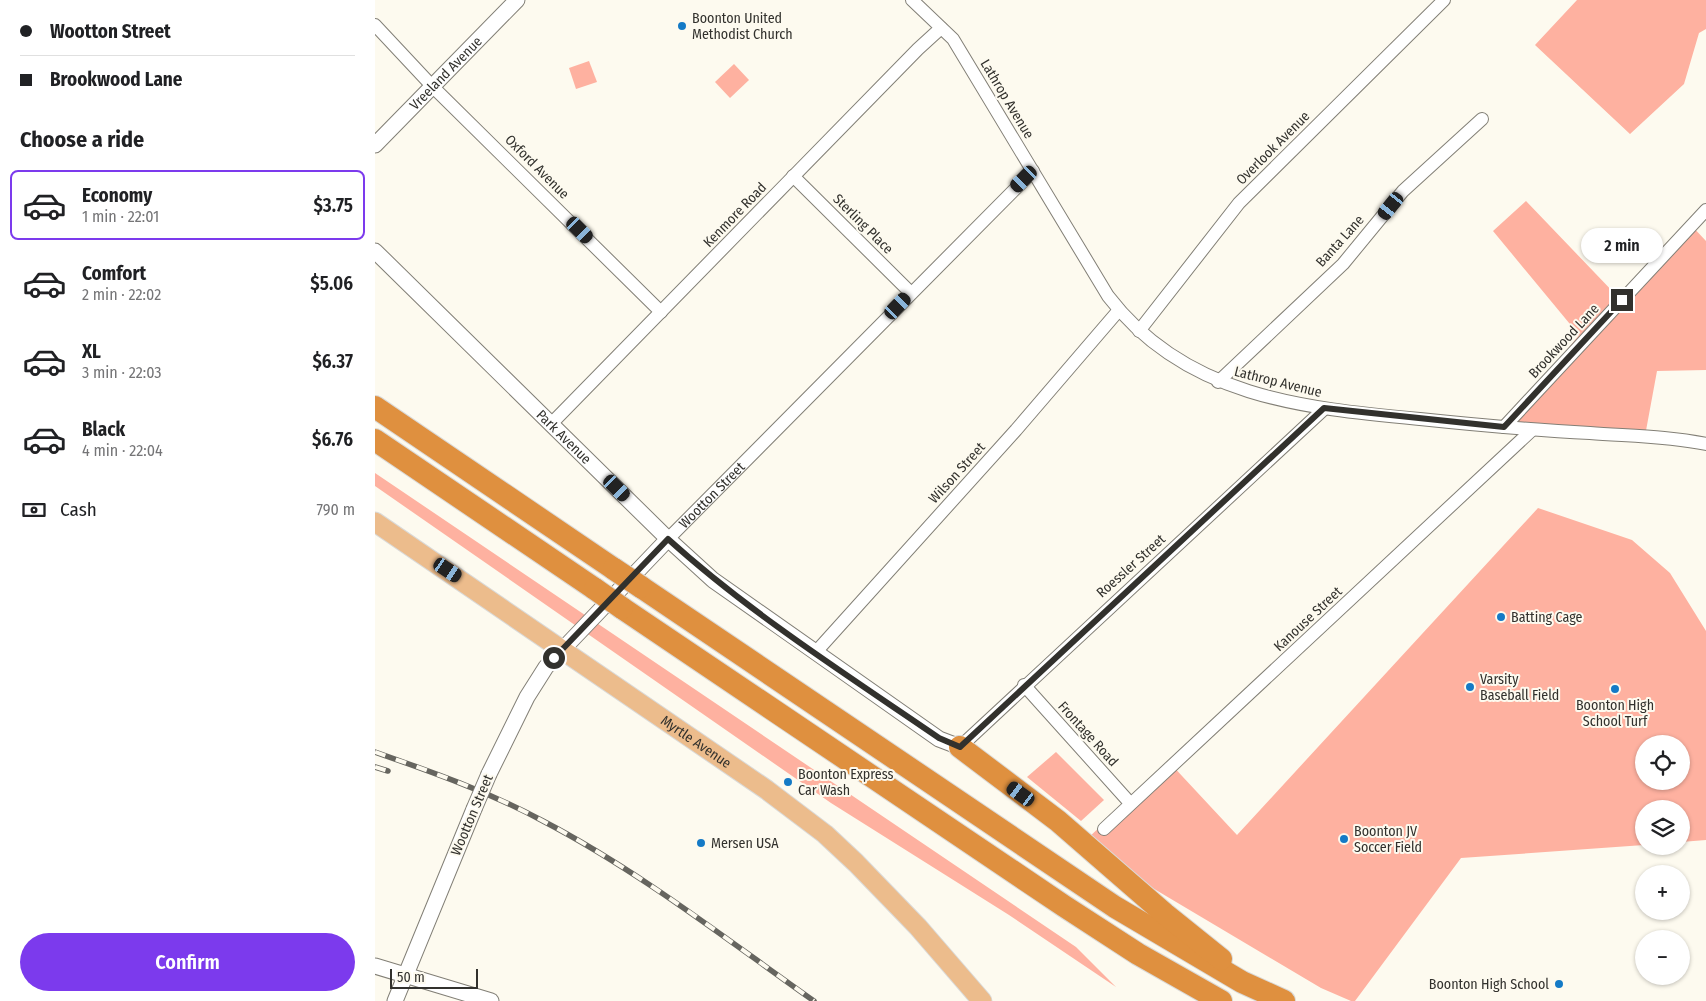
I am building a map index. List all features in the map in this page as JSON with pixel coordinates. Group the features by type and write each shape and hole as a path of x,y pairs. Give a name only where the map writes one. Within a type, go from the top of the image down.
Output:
{"highway":[{"path":"375,408 1079,884 1159,935 1242,982 1284,1001"},
{"path":"375,440 1071,911 1138,954 1221,1001"},
{"path":"960,747 1081,840 1165,914 1215,952 1242,982"}],"main road":[{"name":"Myrtle Avenue","path":"375,522 767,790 825,834 884,891 982,1001"}],"street":[{"name":"Vreeland Avenue","path":"375,145 517,0"},
{"name":"Lathrop Avenue","path":"912,0 953,39 1119,310 1139,331 1185,364 1219,382 1243,391 1284,402 1532,430 1670,439 1706,444"},
{"name":"Overlook Avenue","path":"1139,331 1239,204 1444,0"},
{"name":"Oxford Avenue","path":"375,25 433,87 526,176 661,312"},
{"name":"Kenmore Road","path":"552,423 918,49 941,28"},
{"name":"Banta Lane","path":"1219,382 1343,264 1403,191 1482,119"},
{"name":"Wootton Street","path":"395,1001 489,774 527,697 561,649 1033,171"},
{"name":"Sterling Place","path":"793,176 911,293"},
{"name":"Brookwood Lane","path":"1504,427 1706,210"},
{"name":"Park Avenue","path":"375,251 668,539 713,580 939,738 960,747"},
{"name":"Wilson Street","path":"815,653 1017,430 1119,310"},
{"name":"Roessler Street","path":"960,747 1024,685 1324,408"},
{"name":"Kanouse Street","path":"1104,829 1532,430"},
{"name":"Frontage Road","path":"1024,685 1130,803"},
{"path":"375,966 405,977 491,1001"}],"shaded area":[{"path":"1577,0 1706,0 1706,29 1699,33 1684,84 1630,134 1535,45"},
{"path":"589,61 597,82 576,89 569,68"},
{"path":"734,64 749,80 730,98 715,82"},
{"path":"1526,201 1617,296 1690,224 1706,241 1706,370 1657,371 1645,436 1506,426 1579,335 1493,231"},
{"path":"375,473 1076,947 1116,987 1009,915 831,803 375,486"},
{"path":"1538,508 1632,540 1670,573 1706,631 1706,840 1690,841 1690,800 1635,800 1635,846 1461,858 1355,1001 1321,988 1129,874 1087,839 1169,762 1237,835"},
{"path":"1056,752 1104,800 1081,821 1027,777"}],"railway":[{"path":"375,752 481,792 523,811 579,841 681,906 814,1001"},
{"path":"375,767 388,771"}],"place":[{"name":"Boonton United Methodist Church","path":"682,26"},
{"name":"Batting Cage","path":"1501,617"},
{"name":"Varsity Baseball Field","path":"1470,687"},
{"name":"Boonton High School Turf","path":"1615,689"},
{"name":"Boonton Express Car Wash","path":"788,782"},
{"name":"Boonton JV Soccer Field","path":"1344,839"},
{"name":"Mersen USA","path":"701,843"},
{"name":"Boonton High School","path":"1559,984"}],"route":[{"path":"554,658 668,539 713,580 778,628 939,738 949,744 960,747 968,737 1103,611 1324,408 1504,427 1622,300"}]}
